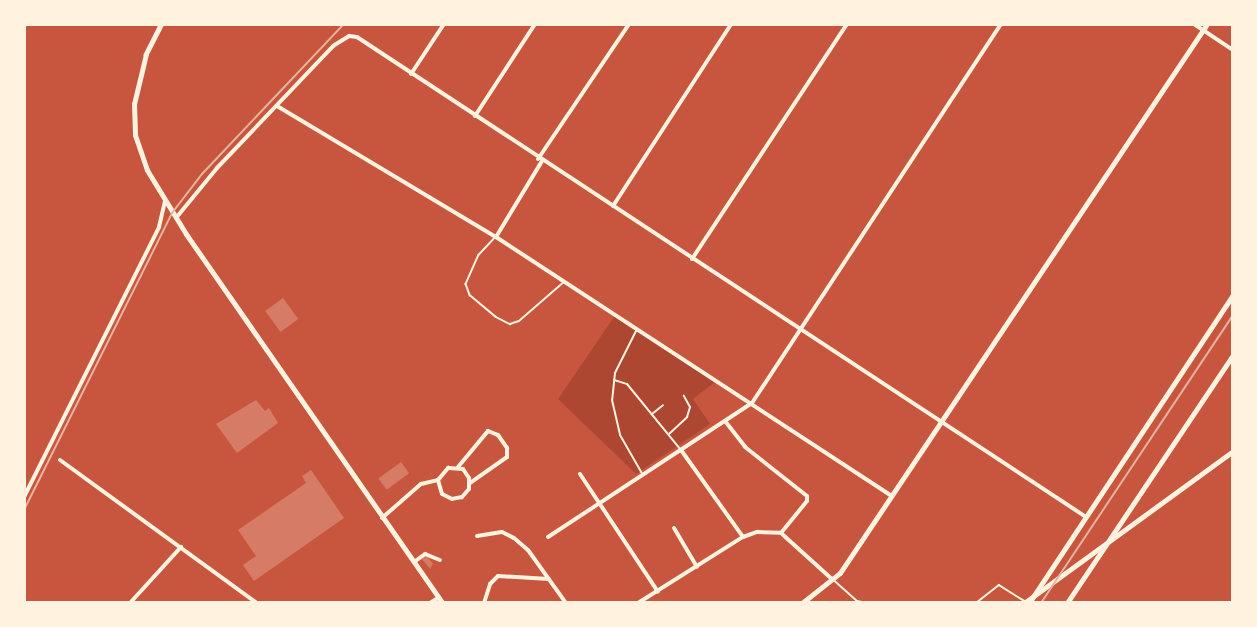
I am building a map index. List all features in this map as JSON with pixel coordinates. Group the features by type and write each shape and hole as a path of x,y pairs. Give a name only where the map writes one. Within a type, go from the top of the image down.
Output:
{"main road":[{"path":"161,24 140,72 133,115 140,154 174,216 440,600"},
{"path":"1024,603 1233,451"}],"street":[{"path":"411,74 444,24"},
{"path":"475,116 536,24"},
{"path":"496,237 540,160 629,24"},
{"path":"613,206 731,24"},
{"path":"692,259 847,24"},
{"path":"548,537 752,403 798,327 1001,24"},
{"path":"1194,24 1233,50"},
{"path":"802,603 834,580 1207,24"},
{"path":"174,216 333,46 349,36 357,37 540,160 1086,517"},
{"path":"277,106 496,237 892,496"},
{"path":"24,497 159,226 165,202"},
{"path":"1029,603 1233,295"},
{"path":"637,329 614,380 614,418 643,475"},
{"path":"1067,603 1233,355"},
{"path":"614,380 627,384 652,414 681,450 743,537"},
{"path":"669,435 687,417 690,407 684,396"},
{"path":"652,414 663,405"},
{"path":"725,421 745,447 807,496 782,533"},
{"path":"488,431 498,435 507,448 507,457 470,483 462,497 452,499 442,494 438,480 443,471 458,467 488,431"},
{"path":"60,460 257,603"},
{"path":"458,467 467,473 470,483"},
{"path":"580,474 658,592"},
{"path":"382,518 421,484 438,480"},
{"path":"674,528 697,567"},
{"path":"477,536 506,532 528,550 566,603"},
{"path":"638,603 743,537 782,533 834,580"},
{"path":"129,603 181,547"},
{"path":"413,562 428,553 440,560"},
{"path":"484,603 498,576 550,579"},
{"path":"430,603 440,600"}],"lane":[{"path":"496,237 479,255 466,284 470,295 496,317 510,324 519,321 564,281"},
{"path":"834,580 857,602 867,603"},
{"path":"976,603 999,585 1029,603"}],"shaded area":[{"path":"614,317 715,382 693,399 710,424 636,474 558,399"}],"building":[{"path":"283,298 298,319 280,332 265,311"},
{"path":"256,400 265,411 269,408 278,423 237,453 216,424"},
{"path":"401,462 409,473 387,490 378,478"},
{"path":"311,470 344,518 254,581 243,565 256,556 238,530 306,483 302,476"},
{"path":"427,556 433,564 430,569 422,559"}],"railway":[{"path":"24,510 172,213 202,174 344,24"},
{"path":"1041,603 1233,315"}]}
